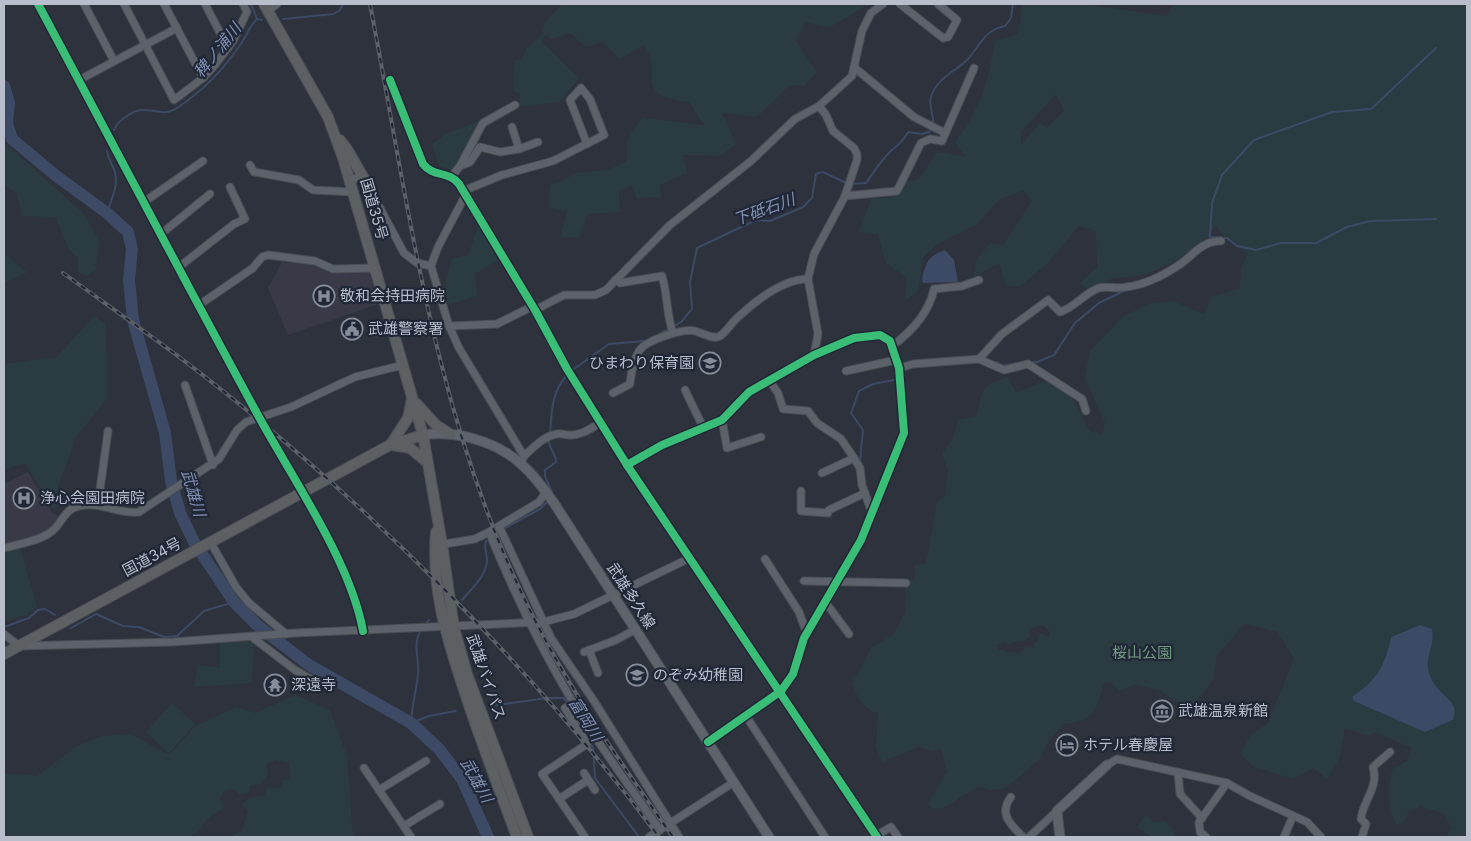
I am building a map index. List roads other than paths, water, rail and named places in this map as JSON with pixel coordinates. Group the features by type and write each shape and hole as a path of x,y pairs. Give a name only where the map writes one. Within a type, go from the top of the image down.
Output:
{"highway":[{"name":"国道35号","path":"266,7 328,117 336,136 423,435"},
{"path":"336,136 347,149 366,182"},
{"path":"412,397 422,413 450,434"},
{"path":"412,397 408,418 390,445 410,448 427,463"},
{"name":"国道34号","path":"4,654 390,445 423,435"},
{"name":"武雄バイパス","path":"423,435 437,521 448,628 477,730 517,837"},
{"name":"武雄バイパス","path":"448,628 528,837"}],"main road":[{"name":"武雄多久線","path":"423,435 450,434 492,446 522,459 614,595 769,837"},
{"path":"1060,837 1057,811 1107,765"}],"street":[{"path":"40,4 259,418 302,493 347,579 360,614 362,631"},
{"path":"84,4 114,61"},
{"path":"124,4 174,100 203,78 228,48 247,12 243,4"},
{"path":"166,4 203,78"},
{"path":"205,4 228,48"},
{"path":"266,7 277,4"},
{"path":"449,326 497,324 564,295 594,295 606,290 670,225 750,161 795,118 819,106 852,76 862,31 871,13 883,4"},
{"path":"900,4 943,38 948,37 957,20 938,4"},
{"path":"79,80 177,28"},
{"path":"855,68 914,117 945,133"},
{"path":"848,189 897,191 921,143 930,139 942,141 974,68"},
{"path":"390,80 424,164 432,173 452,176 534,308 569,372 628,465 877,836 891,827 898,837"},
{"path":"587,144 570,100 581,88 590,98 604,135 587,144 553,161 502,175 464,194 438,247 431,266 449,326 459,348 522,459 550,437 560,433 567,436 579,434 602,422"},
{"path":"452,176 460,166 482,123 515,105"},
{"path":"814,355 818,334 808,279 814,254 848,189 857,154 833,131 819,106"},
{"path":"512,127 518,149"},
{"path":"460,166 470,162 480,147 500,152 518,149 538,142"},
{"path":"144,202 202,161"},
{"path":"250,165 254,172 299,180 312,190 353,192"},
{"path":"350,179 360,178 366,182 404,253 417,263 431,266"},
{"path":"179,267 244,218 230,187"},
{"path":"161,234 210,194"},
{"path":"979,359 1002,334 1048,300 1060,312 1071,309 1089,294 1100,288 1125,288 1146,282 1179,265 1209,242 1221,241"},
{"path":"199,305 253,268 262,257 268,255 315,261 333,269 375,268"},
{"path":"616,280 620,283 662,276 666,290 667,318 674,332"},
{"path":"614,393 630,384 632,370 639,351 674,332 687,330 720,337 737,318 762,298 795,279 808,279"},
{"path":"892,346 922,317 931,304 934,289 962,286 980,280"},
{"path":"628,465 662,445 722,420 749,392 814,355 843,342 872,335 886,337 892,346 899,368 904,433 861,540 826,603 806,634 793,674 781,692 708,742"},
{"path":"899,368 913,364 979,359 1004,370 1028,364 1082,400 1086,412"},
{"path":"846,371 896,360"},
{"path":"4,548 51,533 70,509 98,504 132,513 140,512 165,493 219,460 238,430 246,422 292,407 355,378 403,365"},
{"path":"769,380 778,393 783,408 808,411 817,423 841,439 860,468 872,514"},
{"path":"185,385 213,464"},
{"path":"685,390 702,427"},
{"path":"722,420 727,448 761,437"},
{"path":"98,504 108,431"},
{"path":"822,473 854,458"},
{"path":"801,491 801,511 828,513 829,510 865,493"},
{"path":"438,545 475,539 539,502 546,492"},
{"path":"499,526 542,622 562,656 594,701 670,824 680,837"},
{"path":"488,532 530,623 574,704 660,830"},
{"path":"211,543 236,587 245,598 286,634"},
{"path":"4,634 19,646 172,642 286,634 448,628 542,622 574,614 690,558"},
{"path":"765,559 799,612 806,634"},
{"path":"804,581 906,583"},
{"path":"826,603 848,634"},
{"path":"598,673 587,651 616,640 636,629"},
{"path":"255,636 295,670 318,683"},
{"path":"574,704 565,708 587,744 542,774 585,837"},
{"path":"746,716 825,837"},
{"path":"1362,837 1366,828 1366,824 1361,820 1362,808 1374,786 1373,767 1390,752"},
{"path":"1107,765 1117,759 1227,783 1250,796 1307,822 1321,837"},
{"path":"379,790 426,762"},
{"path":"364,768 411,837"},
{"path":"1178,772 1180,794 1202,818"},
{"path":"559,799 586,776 595,790"},
{"path":"649,837 734,782"},
{"path":"1206,837 1200,832 1199,822 1227,783"},
{"path":"1011,797 1006,806 1005,816 1023,837"},
{"path":"404,826 440,804"},
{"path":"1029,837 1057,811"},
{"path":"1284,837 1293,816"}],"water":[{"path":"945,250 954,260 958,282 923,283 923,273 931,257"},
{"path":"1420,625 1432,629 1433,637 1428,660 1429,674 1436,687 1452,703 1455,713 1453,720 1425,732 1354,701 1352,697 1368,685 1379,672 1391,637"}],"waterway":[{"path":"251,4 257,19"},
{"name":"稗ノ浦川","path":"283,19 334,14 340,10 343,4"},
{"name":"下砥石川","path":"933,123 930,100 937,85 966,61 987,35 1005,26 1011,18 1013,4"},
{"name":"稗ノ浦川","path":"114,130 121,120 134,112 141,110 171,111 186,102 227,63 257,19 262,20"},
{"path":"1210,237 1212,203 1222,175 1254,140 1332,112 1371,109 1436,48"},
{"name":"武雄川","path":"4,86 9,103 7,123 12,139 55,175 107,213 128,232 132,249 129,280 133,320 165,433 171,481 180,513 194,542 234,602 257,625 309,665 411,723 439,749 462,779 488,837"},
{"name":"下砥石川","path":"851,184 866,183 908,132 922,134 929,132 931,128"},
{"name":"稗ノ浦川","path":"107,151 116,174 116,180 107,213"},
{"name":"下砥石川","path":"674,326 681,322 692,309 690,282 697,248 756,220 770,221 803,207 812,198 816,174 823,172 846,183"},
{"path":"1209,240 1210,237 1227,238 1237,246 1256,250 1281,243 1316,243 1347,227 1370,221 1436,219"},
{"path":"1030,362 1037,362 1054,355 1075,323 1099,303 1126,290"},
{"name":"下砥石川","path":"654,337 670,328"},
{"name":"下砥石川","path":"571,371 609,344 645,341"},
{"path":"997,362 1003,366 1018,363"},
{"name":"下砥石川","path":"550,434 555,395 568,374"},
{"path":"860,461 863,430 851,413 859,391 873,384 894,380"},
{"name":"下砥石川","path":"549,439 556,462 545,470 545,476 552,492"},
{"name":"下砥石川","path":"505,528 540,509 547,502"},
{"name":"下砥石川","path":"462,600 479,581 485,570 487,564 486,541"},
{"path":"71,628 96,614 123,626 139,627 164,637 177,636 204,611 234,602"},
{"path":"4,627 29,618 38,610 45,609 55,615"},
{"name":"下砥石川","path":"425,625 429,620"},
{"name":"下砥石川","path":"422,629 416,646 418,675 411,723 429,716 456,711"},
{"name":"富岡川","path":"490,706 547,698 564,698 567,704"},
{"name":"富岡川","path":"570,708 593,748 595,778 639,837"}],"railway":[{"path":"370,4 428,310 447,385 469,459 495,533 527,604 559,665 614,752 673,837"},
{"path":"63,273 204,376 267,427 388,535 503,650 609,773 659,837"}],"place":[{"name":"敬和会持田病院","path":"324,296"},
{"name":"武雄警察署","path":"352,329"},
{"name":"ひまわり保育園","path":"710,363"},
{"name":"浄心会園田病院","path":"24,498"},
{"name":"のぞみ幼稚園","path":"637,675"},
{"name":"深遠寺","path":"275,685"},
{"name":"武雄温泉新館","path":"1162,711"},
{"name":"ホテル春慶屋","path":"1067,745"}],"park label":[{"name":"桜山公園","path":"1142,653"}]}
